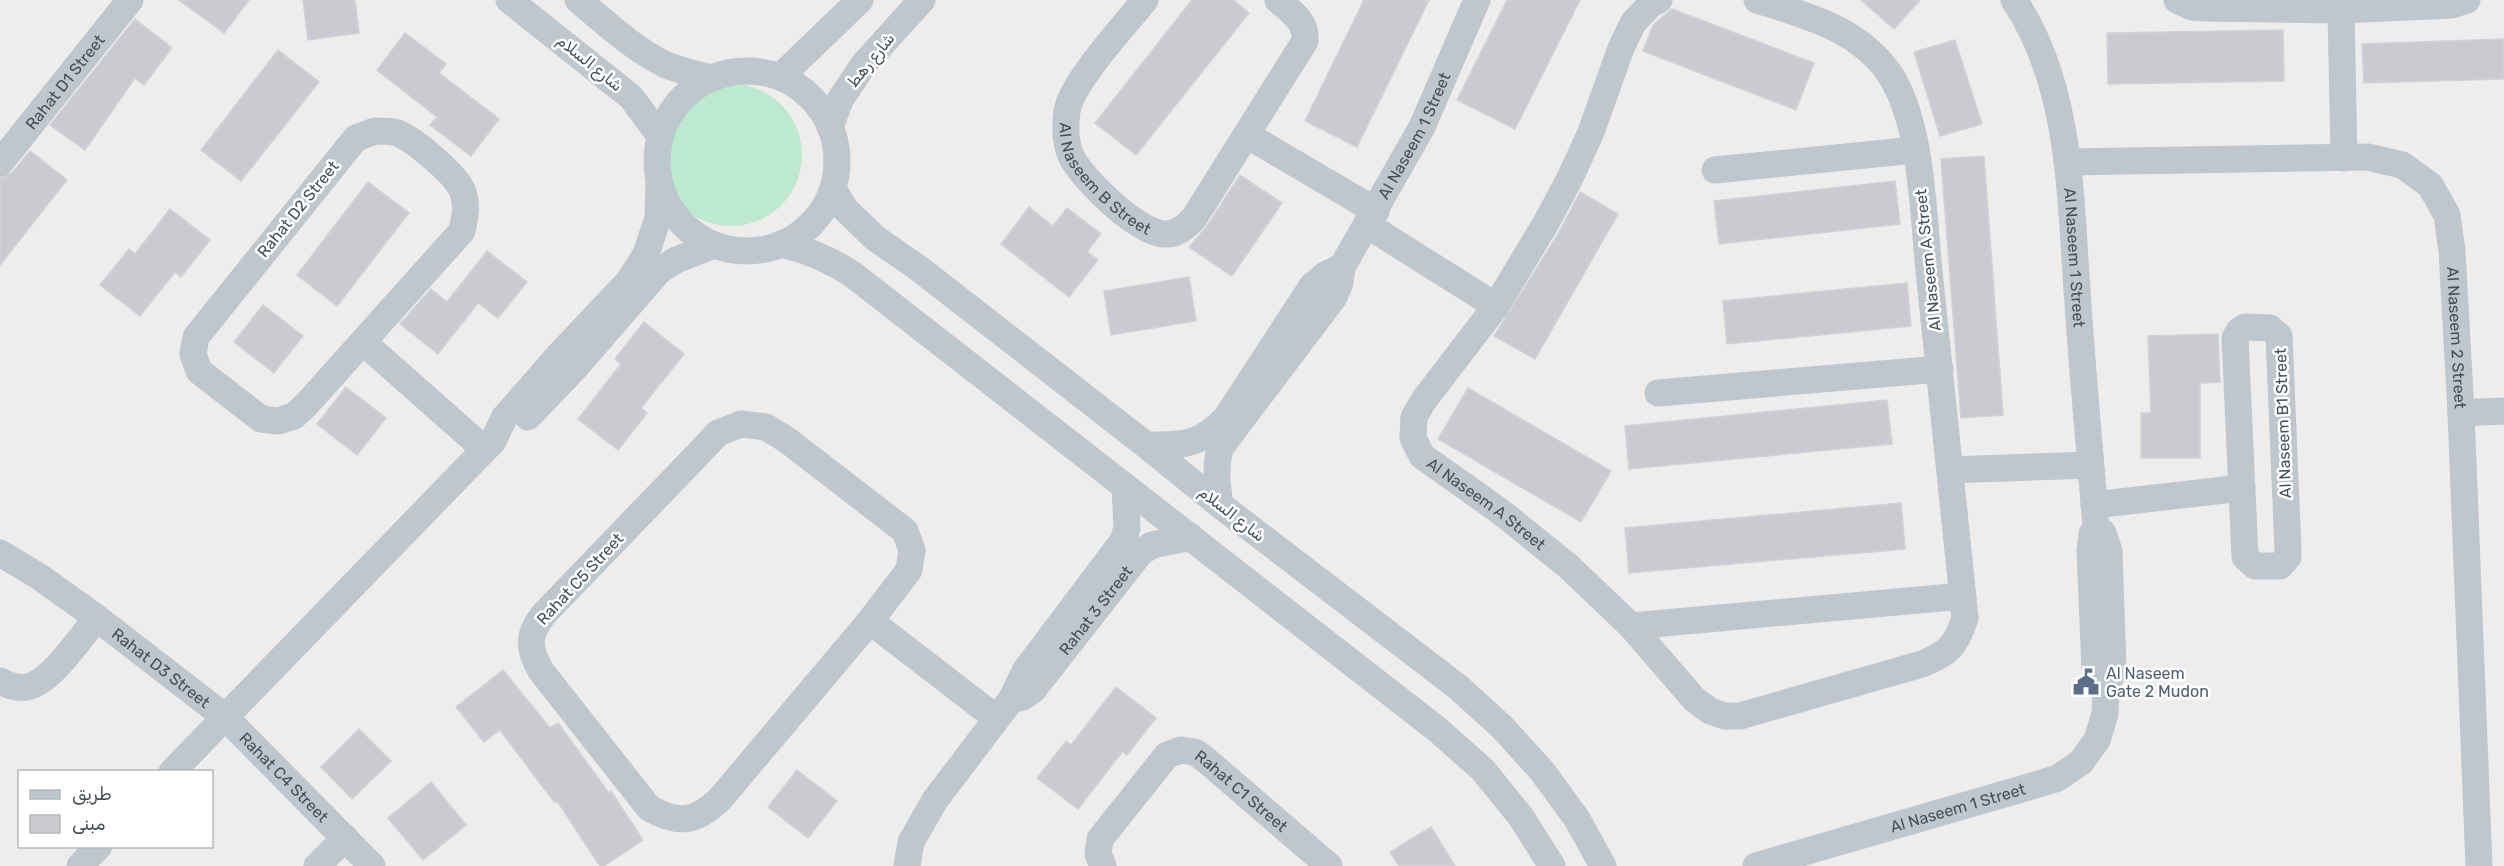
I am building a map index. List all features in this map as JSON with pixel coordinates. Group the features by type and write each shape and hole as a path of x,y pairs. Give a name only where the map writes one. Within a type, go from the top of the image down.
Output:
{"street":[{"name":"Rahat D1 Street","path":"0,163 130,0"},
{"name":"شارع السلام","path":"509,0 631,97 660,136"},
{"path":"578,0 663,64 713,78"},
{"path":"780,77 846,16 860,0"},
{"name":"شارع رهط","path":"830,127 840,100 857,72 922,0"},
{"name":"Al Naseem B Street","path":"1145,0 1075,87 1067,109 1065,132 1071,155 1083,176 1139,225 1152,232 1168,234 1183,229 1194,218 1305,41 1306,31 1302,21 1278,0"},
{"name":"Al Naseem 1 Street","path":"1220,505 1216,464 1220,448 1270,366 1304,318 1334,297 1340,283 1342,267 1422,127 1477,0"},
{"name":"Al Naseem A Street","path":"1659,0 1633,23 1570,178 1496,306 1424,400 1414,417 1413,438 1422,456 1501,512 1568,566 1631,626 1694,699 1710,711 1725,716 1740,716 1943,656 1958,639 1965,618 1916,150 1909,111 1889,72 1859,41 1821,20 1757,0"},
{"name":"Al Naseem 1 Street","path":"1756,866 2058,778 2080,762 2097,740 2105,714 2106,691 2113,669 2101,598 2107,542 2095,516 2067,162 2056,97 2030,25 2014,0"},
{"path":"2177,0 2192,7 2205,8 2341,10 2452,6 2467,0"},
{"path":"2341,10 2344,158"},
{"path":"567,362 629,281 646,254 658,218 659,180 656,158 660,136 671,112 690,92 713,78 735,72 758,72 780,77 801,89 818,106 830,127 836,147 833,189 821,213 803,231 781,244 759,250 737,250 714,245 695,234 678,220 666,201 659,180"},
{"name":"Rahat D2 Street","path":"375,131 396,132 448,172 462,189 467,210 462,231 363,342 294,416 278,421 261,419 221,389 199,371 193,354 196,337 356,138 375,131"},
{"path":"1247,135 1372,218 1496,306"},
{"path":"1715,170 1916,150"},
{"name":"Al Naseem 2 Street","path":"2067,162 2368,157 2402,165 2430,185 2447,215 2452,251 2461,413 2479,866"},
{"name":"شارع السلام","path":"833,189 846,208 875,238 917,267 1220,505 1458,687 1502,727 1542,771 1576,819 1603,866"},
{"path":"781,244 806,250 830,260 852,274 1438,730 1476,764 1521,817 1552,866"},
{"path":"173,770 489,445 504,418 567,362 659,271 676,260 714,245"},
{"name":"Al Naseem B1 Street","path":"2245,327 2270,328 2276,331 2279,343 2288,550 2288,557 2280,566 2255,566 2245,557 2242,488 2235,338 2245,327"},
{"path":"363,342 489,445"},
{"name":"Al Naseem 1 Street","path":"1146,445 1186,444 1201,439 1215,430 1270,366"},
{"path":"1658,393 1940,369"},
{"path":"2461,413 2504,411"},
{"name":"Rahat C5 Street","path":"741,424 766,427 787,440 905,531 912,550 909,570 870,621 720,799 705,813 686,819 666,817 649,808 542,671 534,658 531,642 534,627 544,614 718,433 741,424"},
{"path":"1950,470 2090,465"},
{"name":"Rahat 3 Street","path":"1097,593 1123,541 1127,528 1125,486"},
{"path":"2095,516 2242,488"},
{"name":"Rahat 3 Street","path":"907,866 911,842 935,800 1003,709 1025,671 1057,644 1097,593 1141,552 1152,545 1191,537"},
{"name":"Rahat D3 Street","path":"0,553 40,577 97,618 225,717"},
{"path":"1631,626 1963,596"},
{"name":"Rahat D3 Street","path":"0,681 11,686 27,687 42,681 97,618"},
{"path":"870,621 1003,709"},
{"name":"Rahat C4 Street","path":"225,717 372,866"},
{"name":"Rahat C1 Street","path":"1103,866 1098,854 1100,839 1167,755 1181,750 1194,752 1206,760 1329,866"},
{"name":"Rahat 3 Street","path":"888,866 896,838 935,800"},
{"path":"317,866 345,838"},
{"path":"80,866 97,848"}],"green space":[{"path":"731,84 758,89 781,105 797,128 802,155 797,182 781,205 758,221 731,226 704,221 681,205 665,182 660,155 665,128 681,105 704,89"}],"building":[{"path":"179,0 249,0 224,33"},
{"path":"303,0 355,0 359,33 308,40"},
{"path":"1192,0 1233,0 1249,13 1136,155 1095,123"},
{"path":"1364,0 1429,0 1357,147 1305,121"},
{"path":"1507,0 1580,0 1515,129 1457,100"},
{"path":"1861,0 1920,0 1894,29"},
{"path":"1672,9 1814,63 1796,110 1643,51 1653,25"},
{"path":"135,19 172,48 144,85 135,78 85,150 50,125"},
{"path":"2283,30 2284,81 2108,84 2107,33"},
{"path":"405,33 446,64 439,73 499,119 471,156 430,125 437,117 377,70"},
{"path":"2504,39 2504,79 2364,83 2362,44"},
{"path":"1955,40 1982,124 1940,136 1914,52"},
{"path":"278,50 319,82 241,181 201,150"},
{"path":"30,151 67,180 0,265 0,178 12,173"},
{"path":"1984,156 2003,415 1961,418 1941,159"},
{"path":"1240,175 1282,203 1232,276 1189,247 1207,226"},
{"path":"1895,181 1900,224 1719,244 1714,201"},
{"path":"368,182 409,213 337,306 297,275"},
{"path":"1580,192 1618,214 1535,359 1494,336 1560,231"},
{"path":"1029,207 1053,226 1067,208 1101,234 1087,252 1098,260 1069,297 1001,244"},
{"path":"170,209 210,240 181,277 175,272 140,316 100,285 129,249 135,254"},
{"path":"487,251 527,282 498,318 478,303 438,354 400,324 431,289 447,302"},
{"path":"1189,277 1196,321 1111,335 1104,291"},
{"path":"1907,283 1911,326 1727,344 1723,301"},
{"path":"263,305 303,336 274,373 234,342"},
{"path":"644,322 684,354 641,408 647,413 618,450 578,419 621,364 615,359"},
{"path":"2218,334 2220,382 2200,383 2200,458 2141,458 2141,413 2151,413 2148,336"},
{"path":"346,387 386,418 357,455 317,424"},
{"path":"1468,388 1611,471 1581,522 1438,439"},
{"path":"1887,400 1892,444 1629,469 1625,426"},
{"path":"1901,503 1905,549 1629,573 1625,528"},
{"path":"503,670 550,728 558,723 609,793 611,791 643,840 604,866 600,866 557,801 555,803 500,730 484,742 456,707"},
{"path":"1116,687 1156,718 1127,755 1123,751 1078,809 1037,778 1066,741 1071,745"},
{"path":"359,729 391,761 352,799 321,767"},
{"path":"797,770 837,801 808,838 768,807"},
{"path":"431,782 466,825 423,860 388,818"},
{"path":"1431,827 1455,866 1399,866 1390,852"}],"place":[{"name":"Al Naseem Gate 2 Mudon","path":"2086,682"}]}
